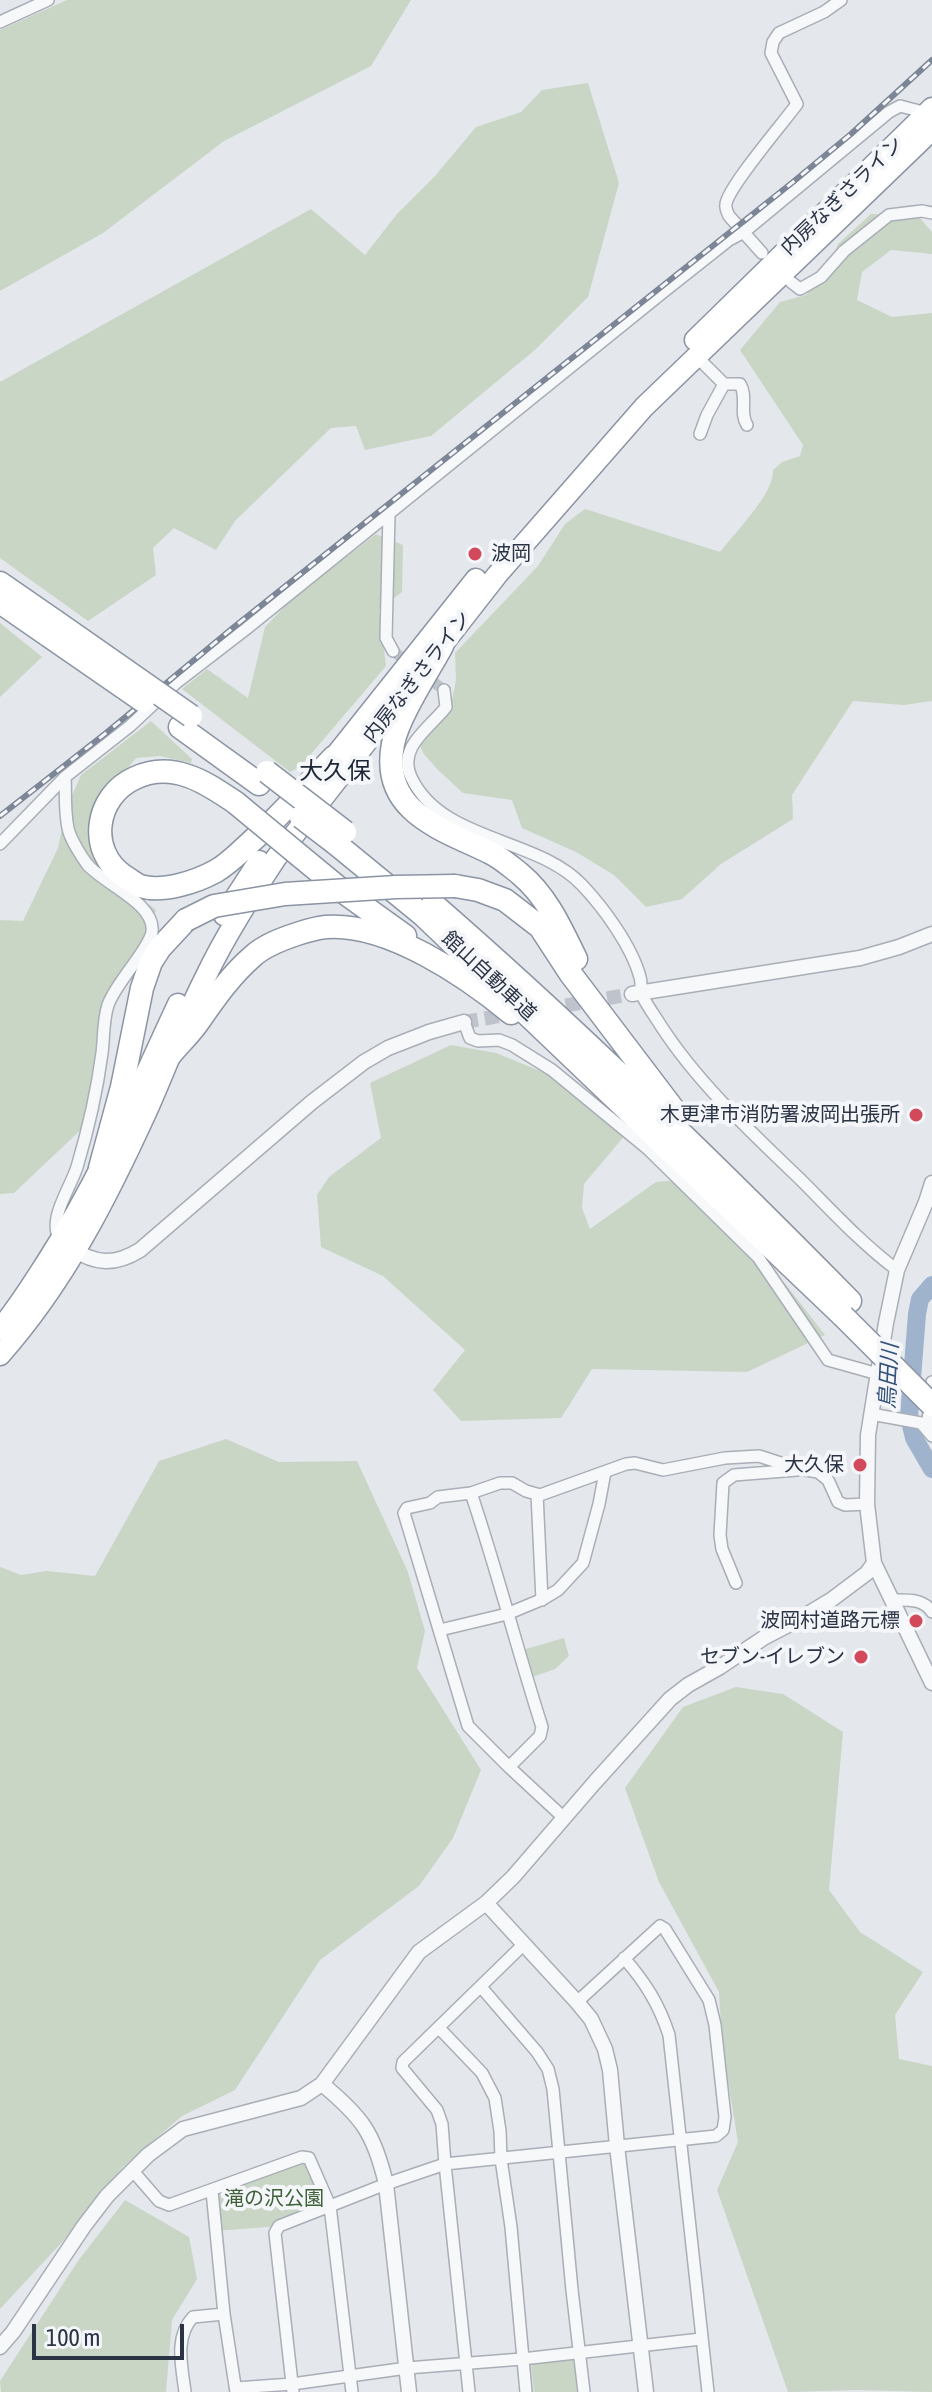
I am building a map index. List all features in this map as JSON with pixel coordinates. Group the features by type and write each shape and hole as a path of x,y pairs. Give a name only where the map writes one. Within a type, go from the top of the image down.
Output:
{"highway":[{"name":"内房なぎさライン","path":"0,1355 21,1332 68,1246 116,1174 224,940 276,858 497,575 554,508 644,407 697,357 930,117"},
{"name":"内房なぎさライン","path":"0,1329 68,1246 82,1205 215,931 239,888 334,757 491,560 636,398 930,117"},
{"name":"館山自動車道","path":"0,583 52,628 430,902 528,987 713,1164 833,1285 846,1309 932,1405"},
{"name":"館山自動車道","path":"0,602 52,628"},
{"path":"442,646 402,720 393,745 393,771 399,793 411,809 431,825 493,853 522,875 542,897 556,918 587,983 625,1046"},
{"path":"334,757 274,821 235,858 193,881 171,887 140,886 109,862 101,844 99,825 103,810 109,798 123,784 149,773 165,771 211,786 236,803 300,856 345,893 507,1010 650,1129"},
{"name":"館山自動車道","path":"340,838 650,1129 698,1179 932,1383"},
{"path":"100,1168 122,1087 142,988 151,962 186,920 214,906 285,894 455,886 505,900 540,927 570,973 667,1102 833,1285"},
{"path":"171,1054 234,974 255,953 300,933 326,927 385,935 464,980"}],"street":[{"path":"0,22 32,3 48,0"},
{"path":"762,253 729,216 726,203 734,186 797,104 771,53 773,42 779,33 824,12 841,0"},
{"path":"0,844 65,777 130,726 176,683 639,311 729,240 744,232 889,112 900,106 930,117"},
{"path":"791,282 800,289 821,277 844,251 889,215 922,211 932,213"},
{"path":"697,357 724,384 740,384 744,391 743,421 747,425"},
{"path":"700,434 724,384"},
{"path":"389,514 386,638 393,651"},
{"path":"444,690 446,707 412,744 409,752 409,774 422,797 445,816 564,869 582,884 623,940 640,978 636,993"},
{"path":"65,777 69,832 87,864 143,908 152,931 114,991 107,1008 92,1108 74,1175 55,1219 55,1232 68,1246 110,1262 124,1260 140,1250 312,1102 364,1062 388,1048 464,1022 470,1038 478,1041 499,1040 512,1045 552,1070 648,1149 758,1257 828,1360 878,1374"},
{"path":"636,993 860,958 916,942 932,934"},
{"path":"916,942 932,945"},
{"path":"636,993 689,1065 779,1159 897,1270"},
{"path":"932,1183 897,1270 868,1435 867,1504 874,1563 927,1664 932,1683"},
{"path":"929,1433 932,1383"},
{"path":"871,1414 921,1423 929,1433"},
{"path":"564,1818 468,1726 404,1513 407,1508 500,1483 512,1483 537,1494 566,1487 626,1464 635,1463 663,1470 725,1458 759,1456 818,1472 828,1480 838,1502 845,1505 867,1504"},
{"path":"736,1583 722,1549 720,1535 723,1483 734,1475 799,1469"},
{"path":"440,1630 507,1614 558,1590 583,1563 605,1472"},
{"path":"471,1493 542,1727 540,1736 509,1767"},
{"path":"537,1494 542,1600"},
{"path":"0,2347 84,2226 132,2170 183,2129 301,2098 322,2084 419,1952 486,1903 513,1877 670,1699 765,1637 831,1600 867,1573 874,1563"},
{"path":"891,1600 925,1603 932,1612"},
{"path":"486,1903 591,2019 605,2049 610,2070 646,2392"},
{"path":"292,2388 275,2233 279,2226 445,2164 716,2136 723,2130 725,2117 715,2025 709,2000 665,1929 660,1926 577,2002"},
{"path":"469,2392 442,2124 437,2110 402,2068 403,2062 524,1944"},
{"path":"624,1958 644,1980 659,2006 669,2035 708,2392"},
{"path":"481,1987 548,2069 553,2089 584,2392"},
{"path":"439,2028 482,2073 495,2098 526,2392"},
{"path":"322,2084 347,2105 365,2126 378,2152 386,2184 409,2392"},
{"path":"132,2170 159,2201 169,2205 302,2157 309,2158 330,2206 352,2392"},
{"path":"212,2191 224,2314 236,2390 292,2388 407,2368 701,2339"},
{"path":"185,2392 180,2346 188,2321 193,2317 224,2314"}],"green space":[{"path":"67,0 411,0 371,66 224,141 103,233 0,291 0,30"},
{"path":"588,83 619,183 588,297 536,349 431,436 365,450 356,426 331,428 235,521 216,550 174,528 153,548 156,575 88,621 0,558 0,382 311,209 365,255 397,214 435,176 476,127 521,112 542,90"},
{"path":"871,214 918,216 932,232 932,254 891,250 862,272 857,300 892,317 932,313 932,701 904,705 853,701 792,795 793,819 721,864 682,899 646,907 614,875 576,852 522,828 512,800 463,793 423,753 415,732 452,700 456,680 455,653 538,566 565,524 585,509 720,552 761,501 772,480 773,470 782,462 800,456 803,445 740,350 780,302 806,295 832,259 838,244"},
{"path":"376,534 403,545 402,592 379,610 386,666 300,767 290,772 182,689 207,669 248,698 265,627 289,602"},
{"path":"0,623 42,657 0,697"},
{"path":"151,721 192,759 191,763 160,756 136,758 92,810 93,848 129,889 156,910 150,930 116,977 88,1123 14,1193 0,1194 0,920 23,921 58,848 66,809 81,775"},
{"path":"451,1045 496,1053 570,1083 632,1127 584,1184 582,1208 590,1229 656,1182 688,1179 787,1286 825,1335 747,1372 592,1369 561,1418 461,1421 433,1390 465,1350 383,1276 321,1247 317,1195 329,1177 381,1138 370,1083"},
{"path":"226,1439 279,1462 357,1461 408,1572 425,1631 417,1668 481,1770 453,1838 419,1886 320,1960 235,2090 182,2116 123,2167 64,2240 0,2309 0,1567 21,1575 47,1571 95,1576 159,1461"},
{"path":"564,1638 569,1656 555,1669 527,1679 519,1651"},
{"path":"736,1687 783,1694 843,1732 829,1890 860,1932 923,1972 895,2015 899,2059 932,2066 932,2392 788,2392 717,2190 738,2142 722,2045 719,1992 659,1882 625,1788 683,1707"},
{"name":"滝の沢公園","path":"309,2158 330,2206 279,2226 217,2231 212,2191"},
{"path":"125,2200 189,2237 197,2279 172,2320 166,2392 1,2392 0,2381 78,2261"},
{"path":"574,2359 577,2392 534,2392 531,2363"}],"waterway":[{"name":"鳥田川","path":"932,1285 920,1299 917,1314 909,1417 914,1438 932,1469"}],"tunnel":[{"path":"393,651 444,690"},
{"path":"545,1009 632,994"},
{"path":"464,1022 517,1013"}],"railway":[{"path":"0,816 793,182 932,60"}],"place":[{"name":"波岡","path":"475,554"},
{"name":"木更津市消防署波岡出張所","path":"916,1115"},
{"name":"大久保","path":"860,1465"},
{"name":"波岡村道路元標","path":"916,1621"},
{"name":"セブン-イレブン","path":"861,1657"}],"district":[{"name":"大久保","path":"335,771"}]}
